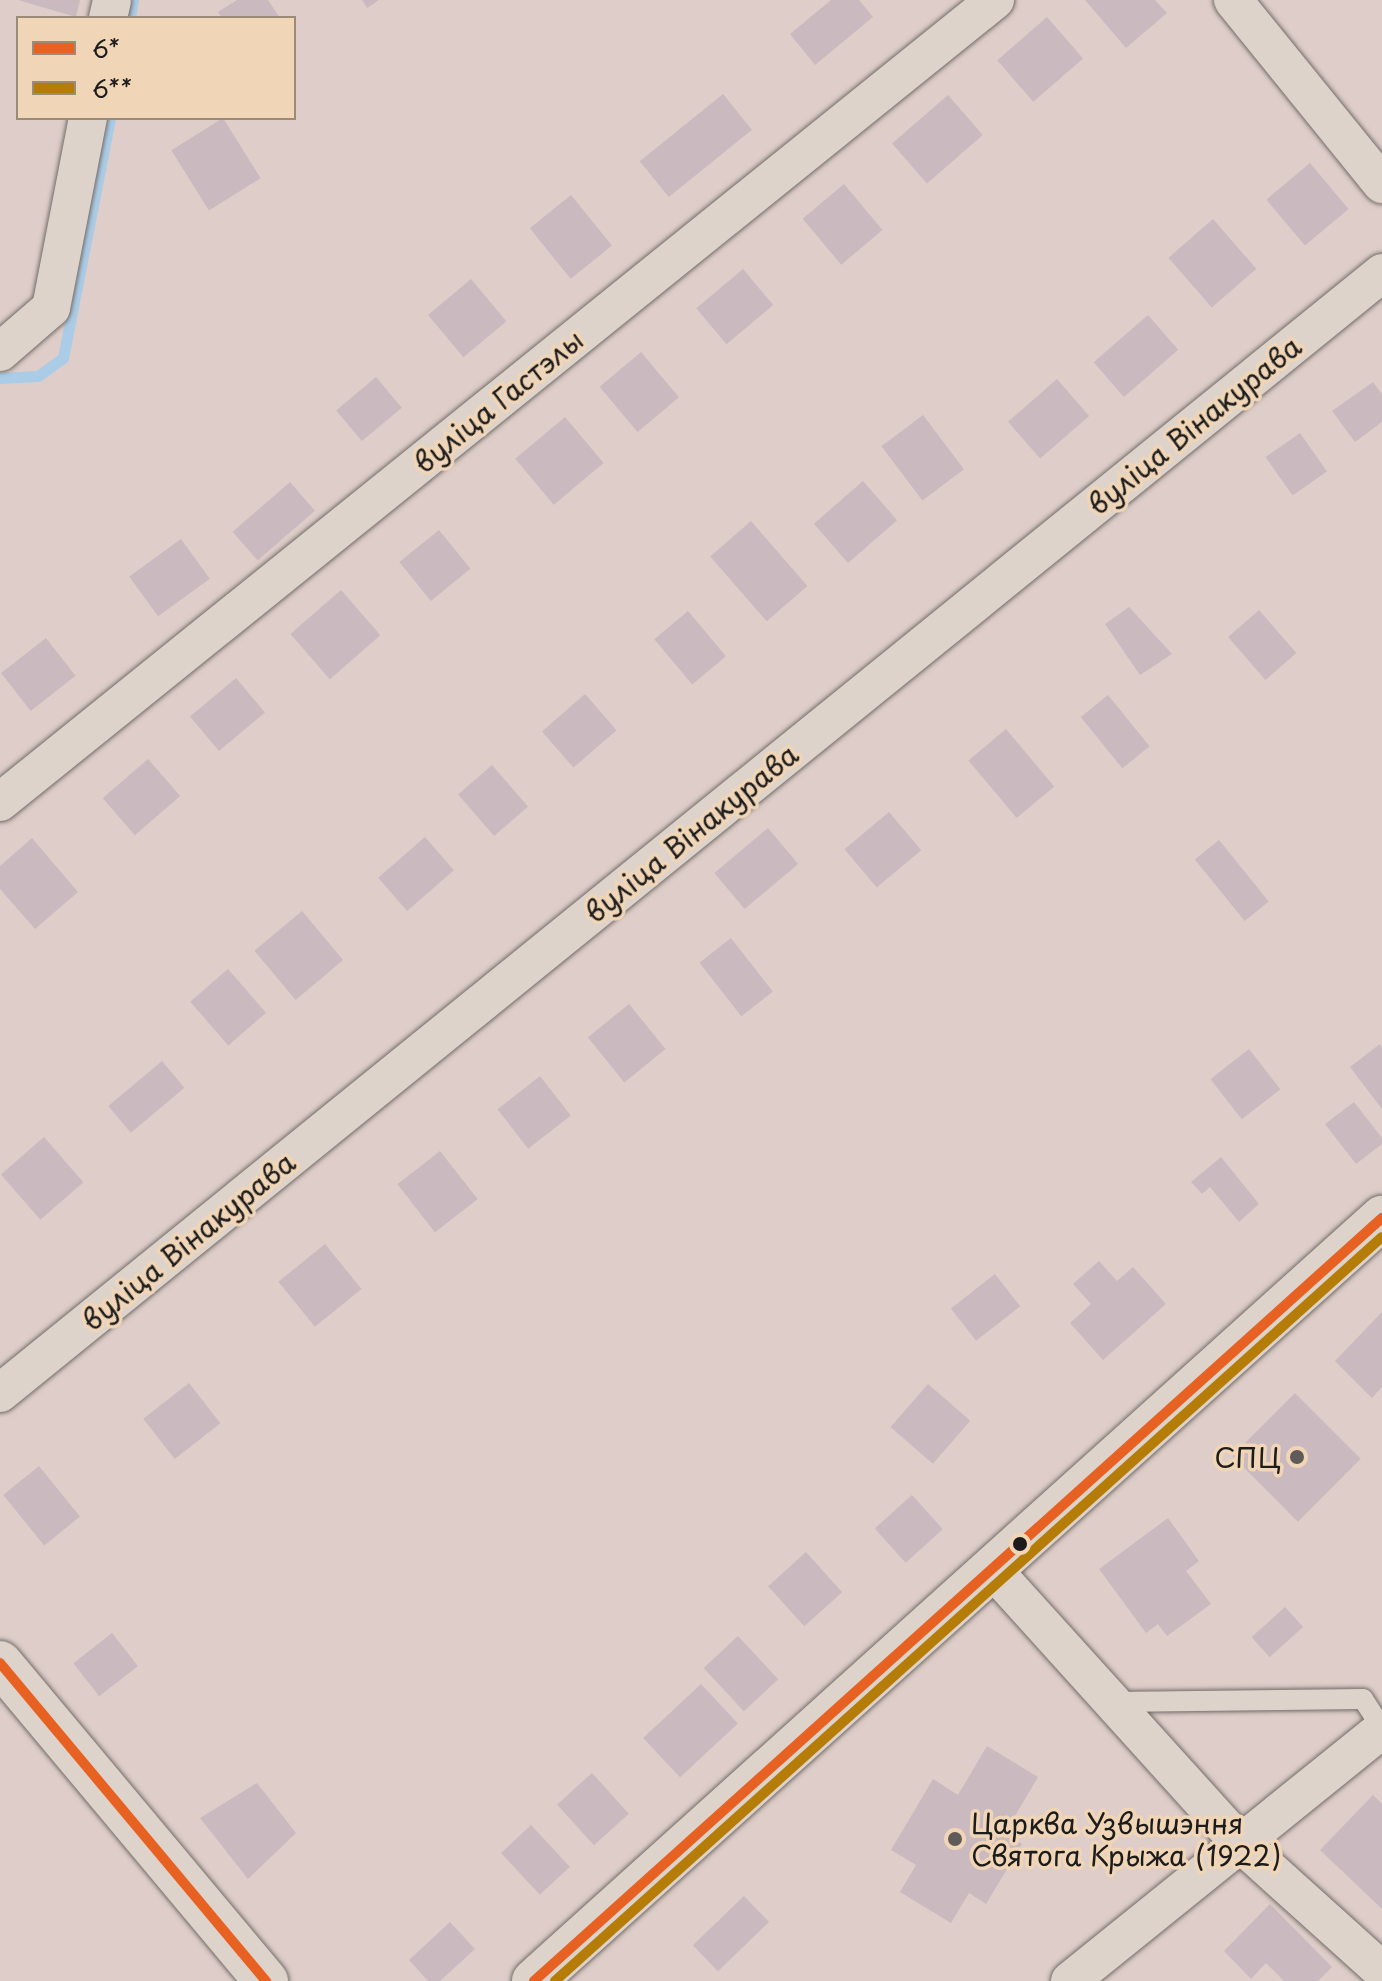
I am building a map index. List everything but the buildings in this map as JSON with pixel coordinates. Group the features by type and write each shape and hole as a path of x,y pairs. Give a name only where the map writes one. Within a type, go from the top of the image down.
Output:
{"street":[{"name":"вуліца Гастэлы","path":"0,802 995,0"},
{"path":"1233,0 1382,184"},
{"path":"0,352 51,308 88,120"},
{"name":"вуліца Вінакурава","path":"0,1393 1382,273"},
{"path":"534,1981 995,1572 1382,1218"},
{"path":"995,1572 1240,1843 1382,1971"},
{"path":"0,1663 266,1981"},
{"path":"1070,1981 1382,1729"}],"lane":[{"path":"1113,1702 1363,1699 1382,1729"}],"waterway":[{"path":"130,16 133,0"},
{"path":"0,378 38,376 63,358 110,120"}],"transit line":[{"name":"6*","path":"534,1981 1382,1218"},
{"name":"6**","path":"555,1981 1382,1237"},
{"name":"6*","path":"0,1663 266,1981"}],"place":[{"name":"СПЦ","path":"1297,1457"},
{"name":"Царква Узвышэння Святога Крыжа (1922)","path":"955,1839"}]}
